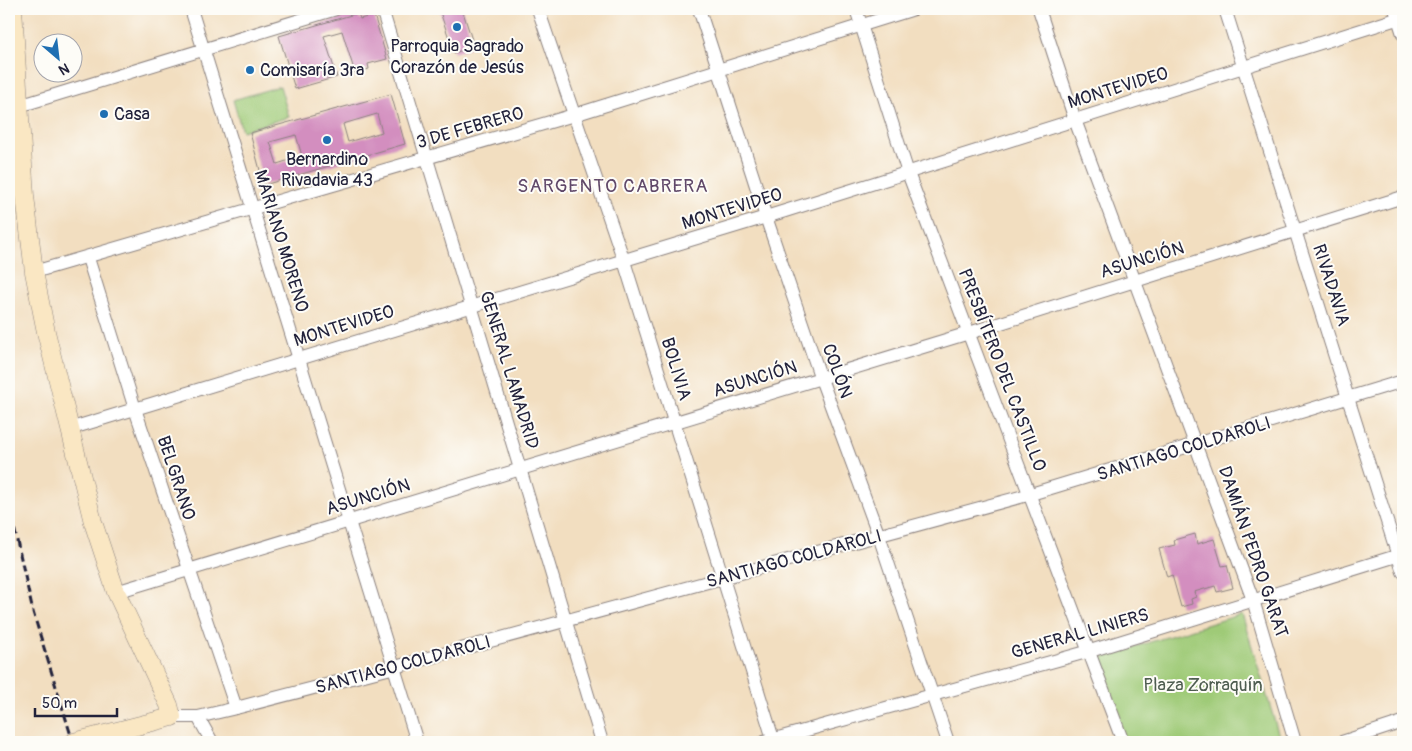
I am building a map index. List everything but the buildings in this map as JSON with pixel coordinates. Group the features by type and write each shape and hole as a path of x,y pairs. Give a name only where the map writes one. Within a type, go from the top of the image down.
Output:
{"main road":[{"path":"14,9 23,102"},
{"path":"24,9 25,196 93,522 176,718"},
{"name":"SANTIAGO COLDAROLI","path":"74,742 176,718 174,726 116,742"}],"street":[{"name":"MARIANO MORENO","path":"191,9 417,742"},
{"path":"23,102 204,50 336,9"},
{"name":"GENERAL LAMADRID","path":"382,9 602,742"},
{"name":"BOLIVIA","path":"538,9 624,261 723,579 770,741"},
{"name":"COLÓN","path":"699,9 820,376 879,536 948,742"},
{"name":"PRESBÍTERO DEL CASTILLO","path":"856,9 908,173 1031,494 1123,742"},
{"name":"3 DE FEBRERO","path":"40,271 574,115 914,9"},
{"name":"DAMIÁN PEDRO GARAT","path":"1039,9 1075,120 1253,600 1295,742"},
{"name":"RIVADAVIA","path":"1225,9 1349,399 1401,554 1403,572"},
{"path":"1399,15 1403,34"},
{"name":"MONTEVIDEO","path":"74,427 135,410 298,358 624,261 908,173 1244,67 1399,15"},
{"name":"ASUNCIÓN","path":"121,590 820,376 969,333 1403,197"},
{"name":"BELGRANO","path":"88,258 135,410 236,708"},
{"name":"SANTIAGO COLDAROLI","path":"176,718 198,717 236,708 723,579 1031,494 1196,446 1403,381"},
{"name":"GENERAL LINIERS","path":"770,741 1090,651 1401,554"},
{"path":"198,717 212,742"},
{"path":"1342,742 1403,722"}],"green space":[{"path":"280,86 289,117 242,131 233,100"},
{"name":"Plaza Zorraquín","path":"1242,614 1281,742 1124,742 1098,658"}],"railway":[{"path":"9,505 33,612 73,742"}],"place":[{"name":"Parroquia Sagrado Corazón de Jesús","path":"457,27"},
{"name":"Comisaría 3ra","path":"250,70"},
{"name":"Casa","path":"104,114"},
{"name":"Bernardino Rivadavia 43","path":"327,140"}],"district":[{"name":"SARGENTO CABRERA","path":"613,186"}]}
